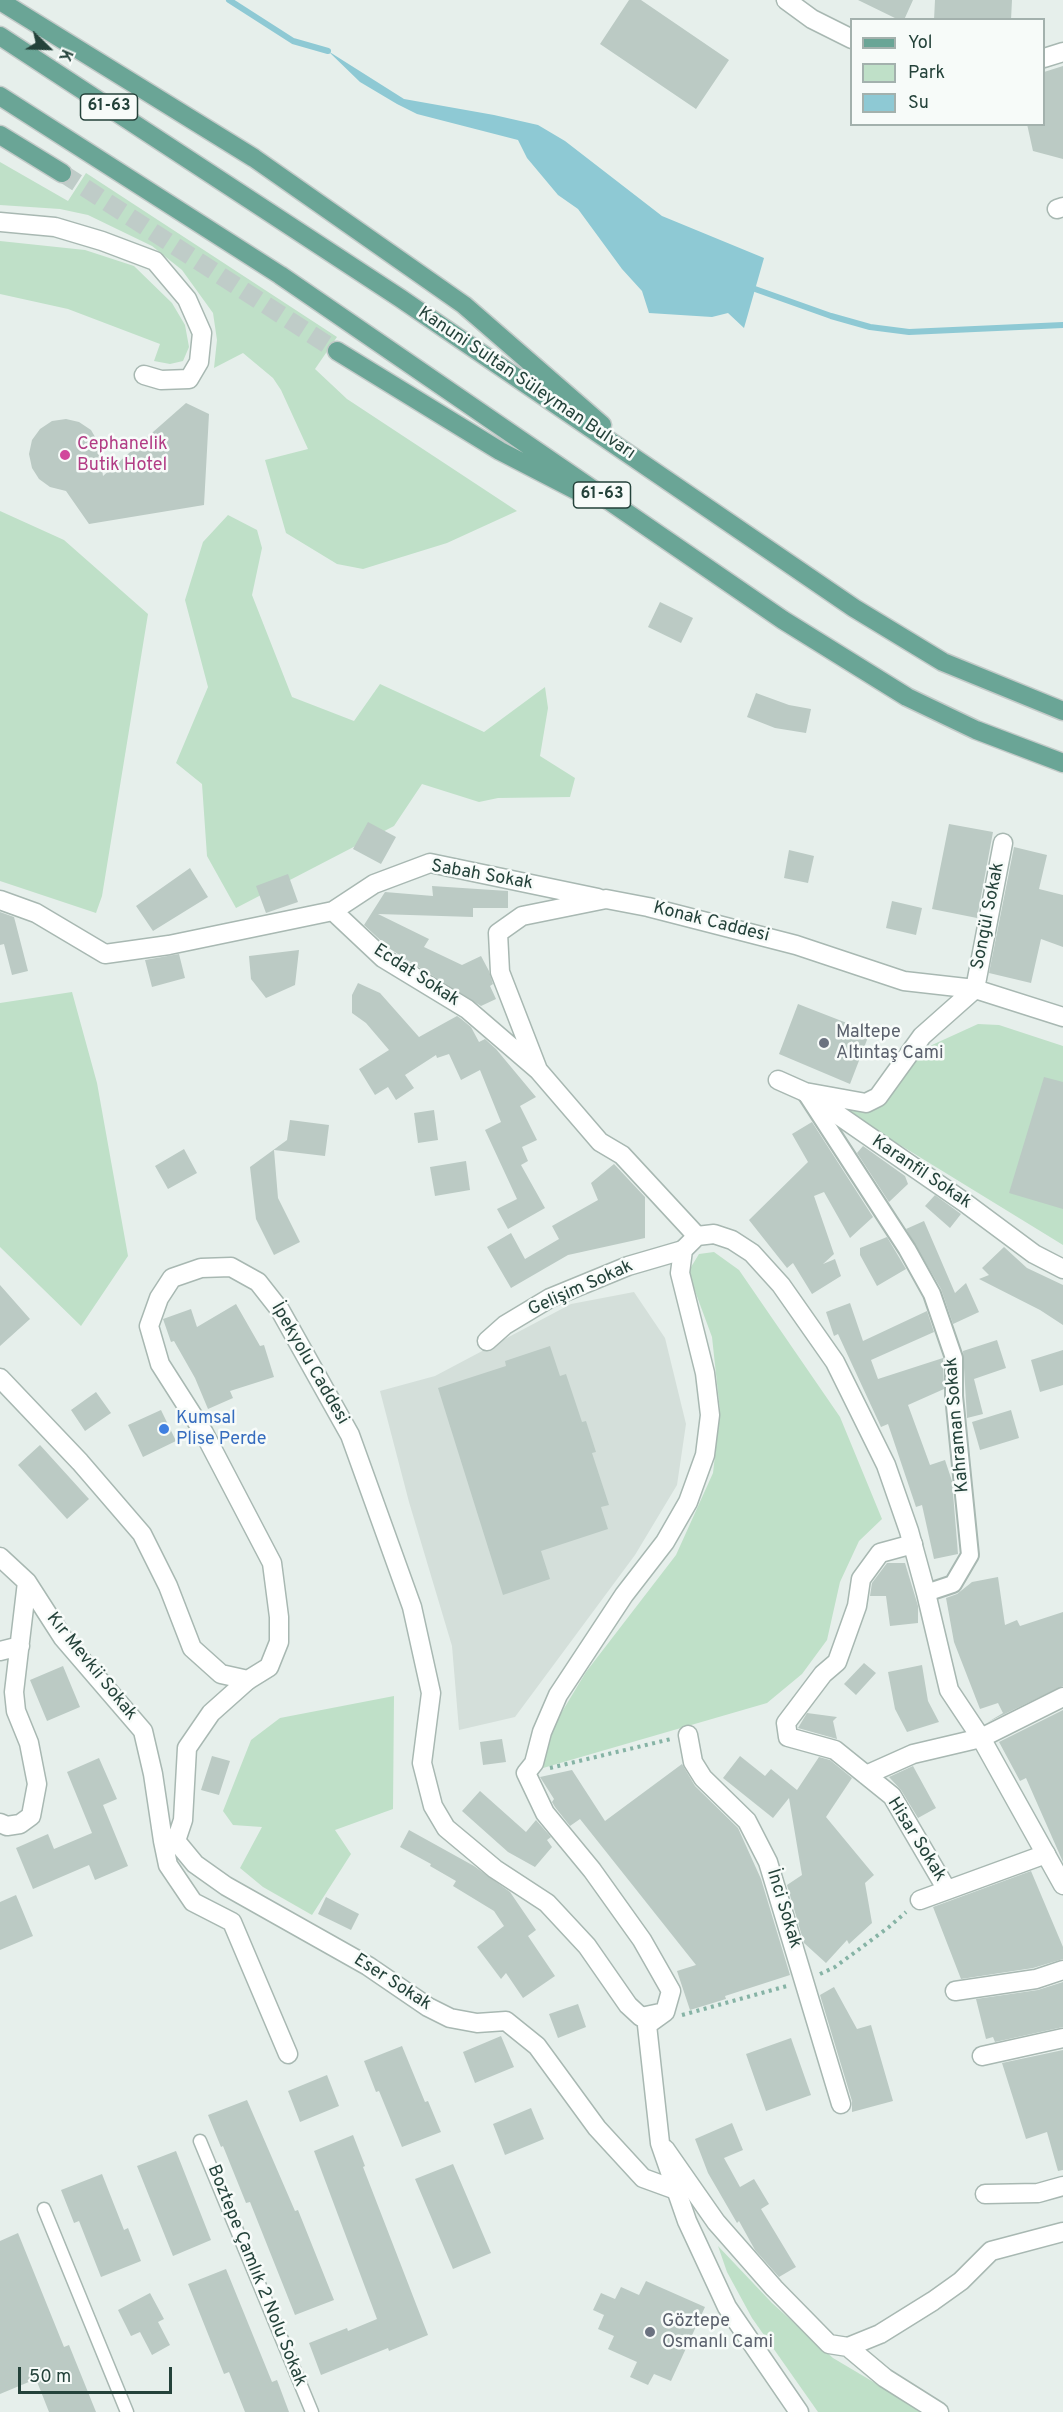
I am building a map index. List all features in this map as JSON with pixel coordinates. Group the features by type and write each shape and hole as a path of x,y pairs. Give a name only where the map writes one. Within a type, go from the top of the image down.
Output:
{"main road":[{"name":"61-63","path":"0,2 254,158 464,304 657,474"},
{"name":"Kanuni Sultan Süleyman Bulvarı","path":"0,36 400,298 854,608 943,662 1063,711"},
{"name":"61-63","path":"0,96 280,275 783,620 907,697 975,730 1063,763"},
{"path":"0,135 62,173"},
{"name":"61-63","path":"337,351 500,451 655,531"}],"street":[{"path":"786,0 812,19 850,38"},
{"path":"1045,58 1063,52"},
{"path":"0,222 55,227 102,241 155,261 187,299 202,333 200,362 189,379 160,381 144,375"},
{"name":"Songül Sokak","path":"975,989 1003,843"},
{"name":"Sabah Sokak","path":"333,910 374,884 430,863 606,899"},
{"name":"Konak Caddesi","path":"538,1070 500,972 498,933 522,916 606,899 648,907 796,945 904,981 975,989 1063,1017"},
{"path":"0,900 36,913 105,954 169,945 333,910"},
{"name":"Ecdat Sokak","path":"333,910 383,958 467,1009 538,1070 600,1142 622,1155 697,1236"},
{"path":"805,1092 866,1103 878,1097 922,1036 975,989"},
{"name":"Karanfil Sokak","path":"778,1080 805,1092 964,1202 1034,1254 1063,1269"},
{"name":"Kahraman Sokak","path":"805,1092 906,1249 932,1294 954,1358 954,1396 970,1555 953,1584 926,1593"},
{"path":"799,2412 727,2307 687,2221 660,2143 647,2025 665,2012 671,1991 642,1940 592,1870 545,1813 526,1773 534,1763 542,1732 558,1695 624,1595 665,1542 688,1502 705,1455 710,1415 705,1373 680,1274 683,1250 697,1236 714,1234 732,1240 752,1253 788,1294 835,1362 885,1465 913,1544 949,1690 981,1738 1063,1885"},
{"name":"Gelişim Sokak","path":"487,1341 505,1325 550,1298 628,1266 683,1250"},
{"name":"İpekyolu Caddesi","path":"248,1680 269,1667 279,1642 279,1617 272,1563 204,1433 160,1364 149,1326 159,1298 172,1278 201,1268 231,1267 258,1282 280,1310 350,1435 412,1607 431,1693 422,1763 433,1806 446,1828 495,1869 547,1903 586,1946 628,2005 641,2017 665,2012"},
{"path":"0,1378 80,1462 142,1534 168,1587 192,1648 221,1674 248,1680"},
{"name":"Hisar Sokak","path":"913,1544 880,1553 861,1579 857,1606 837,1662 823,1674 786,1724 788,1737 835,1750 892,1796 947,1890"},
{"name":"Kır Mevkii Sokak","path":"0,1557 27,1582 63,1638 143,1731 169,1841 168,1865 193,1902 232,1922 288,2054"},
{"path":"0,1823 7,1826 20,1824 31,1816 37,1784 29,1743 16,1711 14,1692 27,1582"},
{"path":"0,1651 20,1646"},
{"path":"169,1841 183,1820 187,1748 211,1713 248,1680"},
{"path":"866,1775 913,1754 981,1738 1063,1697"},
{"name":"İnci Sokak","path":"688,1735 693,1762 704,1778 747,1821 768,1862 841,2104"},
{"name":"Eser Sokak","path":"169,1841 195,1864 226,1886 368,1966 428,2007 450,2018 477,2023 506,2021 537,2046 597,2128 643,2178 676,2190"},
{"path":"920,1900 1046,1854"},
{"path":"955,1990 1036,1979 1063,1970"},
{"path":"982,2056 1063,2038"},
{"path":"660,2143 716,2222 774,2288 829,2344 848,2347 880,2334 961,2281 991,2251 1063,2232"},
{"path":"985,2194 1038,2193 1063,2186"},
{"path":"848,2347 885,2379 939,2412"}],"lane":[{"name":"Boztepe Çamlık 2 Nolu Sokak","path":"200,2141 312,2412"},
{"path":"44,2209 127,2412"}],"path":[{"path":"526,1773 616,1754 688,1735"}],"shaded area":[{"path":"634,1292 665,1338 686,1424 677,1485 635,1555 515,1717 459,1730 452,1646 409,1502 380,1391 435,1376 571,1304"}],"green space":[{"path":"0,162 68,201 86,173 337,337 315,369 347,399 517,511 447,543 363,569 337,564 286,533 265,460 308,449 281,390 273,378 243,353 214,368 217,340 213,313 182,270 152,246 88,215 60,209 0,205"},
{"path":"0,241 85,250 134,266 172,303 185,325 189,347 183,361 170,364 154,361 160,344 68,309 0,294"},
{"path":"0,511 64,540 148,614 102,896 96,913 0,881"},
{"path":"228,515 257,530 262,548 252,595 292,697 354,721 380,684 484,732 545,687 548,708 540,756 575,778 570,797 498,798 479,802 422,784 394,826 236,908 207,856 202,784 176,763 208,687 185,600 203,542"},
{"path":"72,992 97,1083 128,1256 81,1326 0,1247 0,1003"},
{"path":"978,1024 999,1025 1063,1046 1063,1245 843,1110 871,1110 916,1058 932,1045"},
{"path":"714,1252 739,1270 840,1417 882,1519 859,1541 840,1582 827,1640 802,1674 767,1703 543,1768 551,1730 586,1672 676,1555 713,1473 720,1411 712,1337 688,1272 699,1254"},
{"path":"394,1696 393,1809 335,1830 351,1854 312,1915 263,1887 240,1868 262,1827 233,1825 223,1811 251,1740 280,1718"},
{"path":"718,2246 772,2303 833,2358 924,2412 818,2412 752,2318 727,2272"}],"water":[{"path":"328,51 404,99 538,125 565,141 662,216 764,258 744,328 728,313 712,317 649,313 642,291 622,269 578,209 558,195 527,158 518,140 417,114 360,82"}],"building":[{"path":"629,0 641,0 729,60 696,109 600,44"},
{"path":"858,0 913,0 905,18 895,18"},
{"path":"935,0 1012,0 1011,18 934,18"},
{"path":"1063,66 1063,159 1033,151 1027,126 1045,126 1045,72"},
{"path":"186,403 209,414 204,505 89,524 66,491 50,487 39,479 32,468 29,454 32,440 40,429 52,421 66,419 79,422 91,430 98,442 103,476"},
{"path":"660,602 693,618 681,643 648,627"},
{"path":"756,693 789,705 811,709 806,733 775,728 747,717"},
{"path":"368,822 396,837 381,864 353,849"},
{"path":"949,824 993,832 977,918 932,909"},
{"path":"1014,847 1047,855 1039,889 1063,895 1063,947 1041,939 1031,983 989,973"},
{"path":"789,850 814,856 808,883 784,878"},
{"path":"190,868 208,897 153,931 136,906"},
{"path":"288,874 298,902 266,913 256,886"},
{"path":"432,886 508,891 508,908 473,908 473,917 378,914 429,939 424,947 462,965 481,956 489,971 493,984 490,986 496,999 481,1006 390,949 364,925 385,892 433,896"},
{"path":"892,901 922,908 916,935 886,928"},
{"path":"0,912 14,917 28,971 12,975 4,944 0,945"},
{"path":"299,950 295,985 266,998 251,979 249,956"},
{"path":"179,954 185,978 152,987 145,960"},
{"path":"358,983 380,993 419,1037 457,1016 471,1027 479,1042 485,1039 496,1049 536,1097 520,1106 537,1140 522,1147 528,1161 521,1165 545,1208 508,1229 497,1209 517,1199 485,1130 501,1122 480,1070 461,1080 449,1054 437,1058 436,1055 405,1075 414,1088 396,1100 388,1087 375,1095 359,1069 389,1050 366,1023 352,1013 352,995"},
{"name":"Maltepe Altıntaş Cami","path":"798,1004 870,1032 850,1084 779,1054"},
{"path":"1044,1077 1063,1082 1063,1209 1009,1193"},
{"path":"434,1110 438,1140 418,1143 414,1113"},
{"path":"290,1120 329,1125 325,1156 274,1150 278,1198 300,1242 274,1255 256,1219 250,1167 287,1140"},
{"path":"812,1122 873,1217 850,1238 824,1192 814,1196 834,1254 823,1264 835,1259 841,1276 812,1294 793,1263 787,1268 749,1220 808,1162 792,1134"},
{"path":"863,1146 905,1176 908,1184 889,1202 857,1153"},
{"path":"184,1149 197,1173 168,1189 155,1166"},
{"path":"466,1161 470,1190 435,1196 430,1167"},
{"path":"614,1164 645,1197 645,1238 568,1255 511,1288 487,1247 511,1233 525,1259 559,1239 552,1226 598,1200 591,1183"},
{"path":"935,1195 961,1214 950,1228 925,1206"},
{"path":"924,1221 955,1293 966,1283 979,1312 953,1324 941,1289 906,1229"},
{"path":"887,1237 906,1269 877,1286 860,1255 860,1248"},
{"path":"1004,1247 1027,1268 1063,1285 1063,1325 1040,1310 979,1279 989,1275 982,1268"},
{"path":"0,1285 30,1319 0,1346"},
{"path":"850,1303 863,1341 927,1311 934,1332 871,1360 878,1379 943,1358 944,1389 908,1405 930,1465 945,1460 952,1481 958,1554 934,1559 922,1505 916,1507 888,1424 881,1427 838,1334 834,1336 826,1312"},
{"path":"236,1304 260,1346 264,1345 274,1377 230,1391 233,1398 208,1409 195,1378 174,1341 171,1342 163,1319 191,1309 197,1327"},
{"path":"997,1340 1006,1368 974,1379 983,1414 967,1418 963,1351"},
{"path":"550,1346 560,1376 566,1374 582,1422 586,1421 596,1452 592,1453 609,1505 601,1507 608,1529 541,1551 550,1579 503,1595 438,1388 506,1366 505,1361"},
{"path":"1063,1350 1063,1385 1040,1392 1031,1360"},
{"path":"96,1392 111,1413 85,1431 71,1410"},
{"path":"161,1410 176,1441 143,1457 128,1425"},
{"path":"1011,1410 1019,1438 980,1450 972,1422"},
{"path":"40,1445 89,1499 67,1519 18,1465"},
{"path":"887,1563 905,1563 918,1606 918,1623 890,1626 886,1596 870,1596 872,1583"},
{"path":"998,1577 1005,1625 1017,1620 1020,1626 1063,1612 1063,1686 988,1722 1003,1713 998,1703 980,1709 954,1642 946,1598 957,1594 972,1582"},
{"path":"864,1663 876,1673 856,1695 844,1684"},
{"path":"922,1665 928,1701 939,1722 907,1732 895,1709 888,1672"},
{"path":"63,1666 80,1707 47,1721 30,1680"},
{"path":"1063,1710 1063,1862 1026,1778 1020,1781 999,1742"},
{"path":"807,1713 837,1717 833,1721 837,1739 798,1728"},
{"path":"502,1739 506,1762 483,1765 480,1742"},
{"path":"212,1756 230,1761 219,1795 201,1790"},
{"path":"740,1756 765,1776 771,1769 797,1790 819,1757 830,1760 852,1778 826,1817 874,1875 865,1883 872,1923 849,1944 847,1940 826,1963 804,1943 787,1885 802,1875 789,1798 773,1818 723,1778"},
{"path":"99,1758 117,1799 103,1805 128,1866 95,1880 89,1865 33,1889 16,1848 48,1834 54,1849 92,1833 67,1772"},
{"path":"682,1764 695,1786 738,1828 761,1879 790,1975 690,2010 677,1971 696,1965 580,1819 570,1826 555,1807 552,1802 554,1799 540,1777 572,1770 605,1821"},
{"path":"913,1766 936,1808 918,1818 901,1790 889,1777"},
{"path":"480,1791 526,1832 536,1820 551,1837 547,1840 552,1847 535,1867 508,1852 462,1811"},
{"path":"409,1830 474,1866 510,1892 536,1930 528,1936 555,1976 523,1998 506,1973 501,1979 477,1947 504,1926 494,1911 453,1886 456,1881 400,1847"},
{"path":"1031,1871 1063,1947 1063,1959 1033,1968 961,1979 933,1907"},
{"path":"16,1895 33,1936 0,1950 0,1902"},
{"path":"326,1897 359,1914 351,1930 318,1914"},
{"path":"1063,1982 1063,2027 995,2042 993,2037 986,2039 976,1999 1038,1990"},
{"path":"834,1987 857,2029 871,2025 893,2101 852,2112 852,2101 820,1995"},
{"path":"578,2004 586,2027 558,2038 549,2014"},
{"path":"501,2036 514,2067 475,2083 463,2052"},
{"path":"791,2038 811,2095 766,2111 746,2054"},
{"path":"402,2046 425,2102 428,2101 441,2132 402,2147 364,2061"},
{"path":"1063,2050 1063,2170 1058,2171 1047,2132 1026,2139 1002,2063"},
{"path":"327,2075 339,2106 300,2122 288,2091"},
{"path":"247,2100 295,2211 298,2210 334,2300 295,2315 250,2202 246,2203 208,2115"},
{"path":"531,2108 544,2139 505,2155 493,2124"},
{"path":"732,2123 743,2150 724,2158 740,2187 754,2179 769,2204 761,2209 796,2267 779,2277 755,2250 739,2221 737,2223 708,2173 695,2139"},
{"path":"353,2135 365,2166 363,2167 428,2335 389,2351 388,2348 321,2375 309,2343 377,2319 314,2151"},
{"path":"176,2151 211,2240 173,2256 137,2166"},
{"path":"453,2164 491,2253 453,2269 415,2179"},
{"path":"102,2174 124,2230 128,2228 141,2261 101,2277 79,2221 74,2223 61,2190"},
{"path":"18,2233 64,2347 69,2345 96,2412 49,2412 36,2379 0,2394 0,2241"},
{"path":"226,2269 272,2382 277,2380 289,2412 245,2412 229,2372 224,2374 188,2284"},
{"name":"Göztepe Osmanlı Cami","path":"646,2281 705,2307 671,2381 654,2374 648,2385 630,2377 637,2362 608,2349 614,2336 598,2329 604,2315 593,2310 601,2293 615,2299 621,2287 639,2295"},
{"path":"150,2293 164,2319 158,2322 170,2345 152,2355 140,2332 131,2336 118,2310"}],"waterway":[{"path":"229,0 293,41 328,51"},
{"path":"755,289 870,327 909,332 1063,325"}],"tunnel":[{"path":"62,173 337,351"}],"place":[{"name":"Cephanelik Butik Hotel","path":"65,455"},
{"name":"Maltepe Altıntaş Cami","path":"824,1043"},
{"name":"Kumsal Plise Perde","path":"164,1429"},
{"name":"Göztepe Osmanlı Cami","path":"650,2332"}]}
